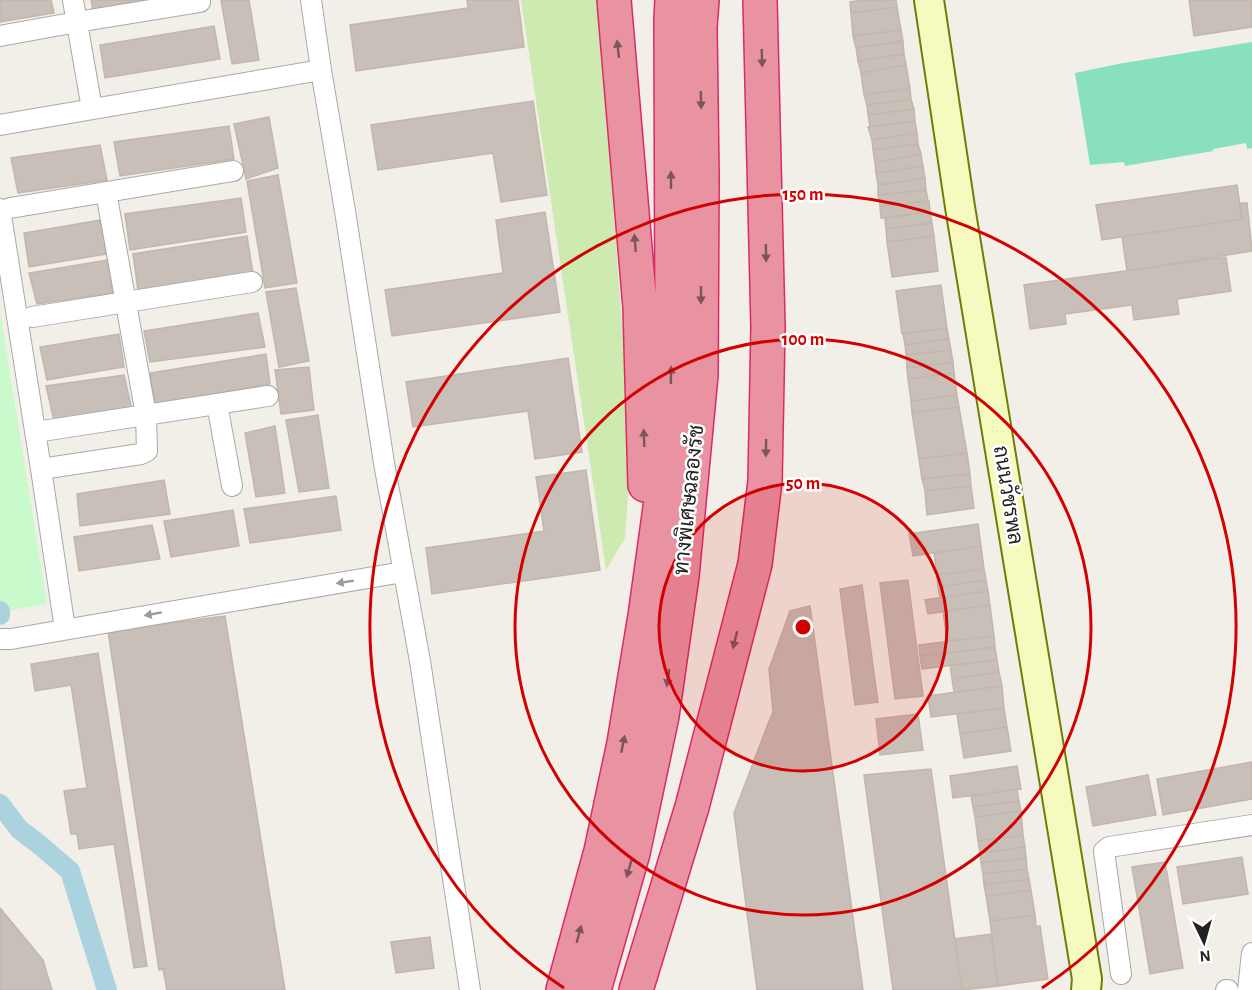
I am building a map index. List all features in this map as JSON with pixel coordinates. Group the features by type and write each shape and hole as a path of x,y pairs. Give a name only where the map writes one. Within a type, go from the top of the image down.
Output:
{"highway":[{"path":"614,0 640,307 646,494 654,559"},
{"name":"ทางพิเศษฉลองรัช","path":"563,990 601,851 624,743 654,559 665,472 671,380 672,0"},
{"name":"ทางพิเศษฉลองรัช","path":"594,990 638,831 662,716 682,576 701,375 700,27 702,0"},
{"path":"636,990 692,807 755,564 765,480 768,327 760,2"}],"main road":[{"name":"ถนนวัชรพล","path":"929,0 960,207 1087,979 1086,990"}],"street":[{"path":"73,0 92,109"},
{"path":"311,0 380,435 420,661 470,990"},
{"path":"0,36 200,2"},
{"path":"0,125 321,70"},
{"path":"65,629 5,208 233,171"},
{"path":"41,469 147,451 146,415 106,192"},
{"path":"32,317 252,282"},
{"path":"36,432 268,396"},
{"path":"217,404 232,486"},
{"path":"1,639 403,572"},
{"path":"1121,974 1104,851 1109,847 1252,825"},
{"path":"1248,990 1252,953"}],"green space":[{"path":"521,0 599,0 631,449 625,538 606,570"},
{"path":"1252,42 1252,148 1247,149 1246,143 1125,166 1124,162 1090,165 1075,73"},
{"path":"0,311 47,604 0,612"}],"building":[{"path":"0,0 51,0 54,13 0,22"},
{"path":"91,0 160,0 93,11"},
{"path":"221,0 249,0 259,60 232,64"},
{"path":"467,0 518,0 524,47 356,71 350,25 468,8"},
{"path":"896,0 897,7 851,13 850,2"},
{"path":"1189,0 1252,0 1252,27 1194,36"},
{"path":"897,7 901,30 853,36 851,13"},
{"path":"214,26 220,59 105,78 100,45"},
{"path":"901,30 903,41 856,48 853,36"},
{"path":"903,41 904,54 858,61 856,48"},
{"path":"904,54 906,65 861,73 858,61"},
{"path":"906,65 910,88 864,95 861,73"},
{"path":"910,88 911,99 867,105 864,95"},
{"path":"911,99 914,109 868,115 867,105"},
{"path":"533,101 547,195 501,202 493,153 378,170 371,125"},
{"path":"914,109 915,121 870,127 868,115"},
{"path":"269,117 278,168 246,179 234,124"},
{"path":"915,121 917,133 872,140 868,127"},
{"path":"229,126 234,159 120,176 114,142"},
{"path":"917,133 918,144 873,150 872,140"},
{"path":"918,144 921,154 875,163 873,150"},
{"path":"100,145 107,180 18,193 11,158"},
{"path":"921,154 923,166 876,173 875,163"},
{"path":"923,166 925,178 878,185 876,173"},
{"path":"278,175 297,283 265,288 247,181"},
{"path":"925,178 926,190 878,195 878,185"},
{"path":"1237,185 1242,219 1102,240 1096,205"},
{"path":"926,190 928,201 880,206 878,195"},
{"path":"241,198 246,232 130,250 125,214"},
{"path":"929,201 930,212 881,218 880,206"},
{"path":"1239,203 1247,203 1252,251 1127,271 1122,237 1242,219"},
{"path":"545,212 560,312 392,336 385,290 503,273 496,220"},
{"path":"930,212 932,223 886,229 885,218"},
{"path":"100,220 107,254 29,267 24,233"},
{"path":"932,223 934,236 887,242 886,229"},
{"path":"247,236 253,274 138,291 133,254"},
{"path":"934,236 938,271 892,277 887,242"},
{"path":"1226,257 1231,291 1177,299 1179,314 1134,320 1132,305 1065,314 1066,324 1030,329 1024,285"},
{"path":"107,260 113,293 37,304 29,273"},
{"path":"941,285 947,328 902,334 896,291"},
{"path":"296,288 309,361 279,367 266,292"},
{"path":"258,313 265,347 150,362 144,331"},
{"path":"947,328 949,339 905,345 903,334"},
{"path":"119,334 124,367 47,380 40,347"},
{"path":"949,339 951,350 906,355 905,345"},
{"path":"951,350 953,362 907,368 906,355"},
{"path":"266,354 270,384 155,404 150,373"},
{"path":"568,358 582,452 535,459 528,411 413,427 406,382"},
{"path":"953,362 954,373 908,379 907,368"},
{"path":"309,367 314,410 281,414 275,370"},
{"path":"954,373 957,395 911,401 908,379"},
{"path":"124,375 132,410 54,421 46,386"},
{"path":"957,395 959,407 912,413 911,401"},
{"path":"959,407 967,453 919,459 912,413"},
{"path":"318,415 329,488 299,492 286,420"},
{"path":"275,426 285,493 256,497 245,433"},
{"path":"967,453 970,474 922,479 919,459"},
{"path":"586,470 600,570 432,594 426,548 544,531 536,477"},
{"path":"970,474 971,486 925,491 922,479"},
{"path":"164,480 170,514 80,526 77,494"},
{"path":"971,486 974,508 927,515 925,491"},
{"path":"336,496 341,530 250,543 244,509"},
{"path":"233,510 239,546 171,557 164,521"},
{"path":"978,524 981,546 913,556 909,534"},
{"path":"152,525 160,559 79,571 74,537"},
{"path":"981,546 984,569 937,575 934,553"},
{"path":"984,569 986,580 938,587 937,575"},
{"path":"908,580 923,696 895,699 880,583"},
{"path":"986,580 988,591 940,598 938,587"},
{"path":"862,585 878,702 855,705 840,589"},
{"path":"988,591 990,605 928,614 925,600"},
{"path":"990,605 994,636 947,641 943,611"},
{"path":"810,606 863,990 757,990 734,813 773,712 769,669 790,611"},
{"path":"225,616 285,990 167,990 163,969 159,970 108,631"},
{"path":"994,636 995,647 920,656 919,645"},
{"path":"995,647 997,660 922,669 920,656"},
{"path":"98,653 147,966 134,968 114,844 79,849 77,834 71,834 64,791 87,788 71,685 35,691 31,664"},
{"path":"997,660 999,672 952,679 950,665"},
{"path":"999,672 1002,686 954,692 952,679"},
{"path":"1002,686 1004,708 931,717 928,696"},
{"path":"1004,708 1007,727 960,734 957,714"},
{"path":"918,714 923,750 880,755 876,719"},
{"path":"1007,727 1011,751 964,758 960,734"},
{"path":"1252,762 1252,799 1163,815 1157,779"},
{"path":"1017,766 1021,789 953,798 950,776"},
{"path":"931,769 962,990 893,990 864,775"},
{"path":"1148,775 1156,815 1093,826 1086,787"},
{"path":"1017,789 1019,801 973,807 971,796"},
{"path":"1019,801 1021,811 975,817 973,807"},
{"path":"1021,811 1023,835 978,841 975,817"},
{"path":"1023,835 1025,847 980,853 978,841"},
{"path":"1025,847 1026,858 981,863 980,853"},
{"path":"1242,857 1248,894 1183,904 1177,867"},
{"path":"1026,858 1027,869 983,874 981,863"},
{"path":"1165,862 1183,968 1150,974 1132,867"},
{"path":"1027,869 1029,879 984,885 983,874"},
{"path":"1029,879 1031,890 986,896 984,885"},
{"path":"1031,890 1035,915 990,921 986,896"},
{"path":"0,908 43,960 52,990 0,990"},
{"path":"1035,915 1036,927 1040,926 1048,979 998,986 990,921"},
{"path":"991,934 998,986 962,990 955,939"},
{"path":"430,937 434,968 396,973 391,942"}],"waterway":[{"path":"0,804 19,829 70,871 107,990"}]}
